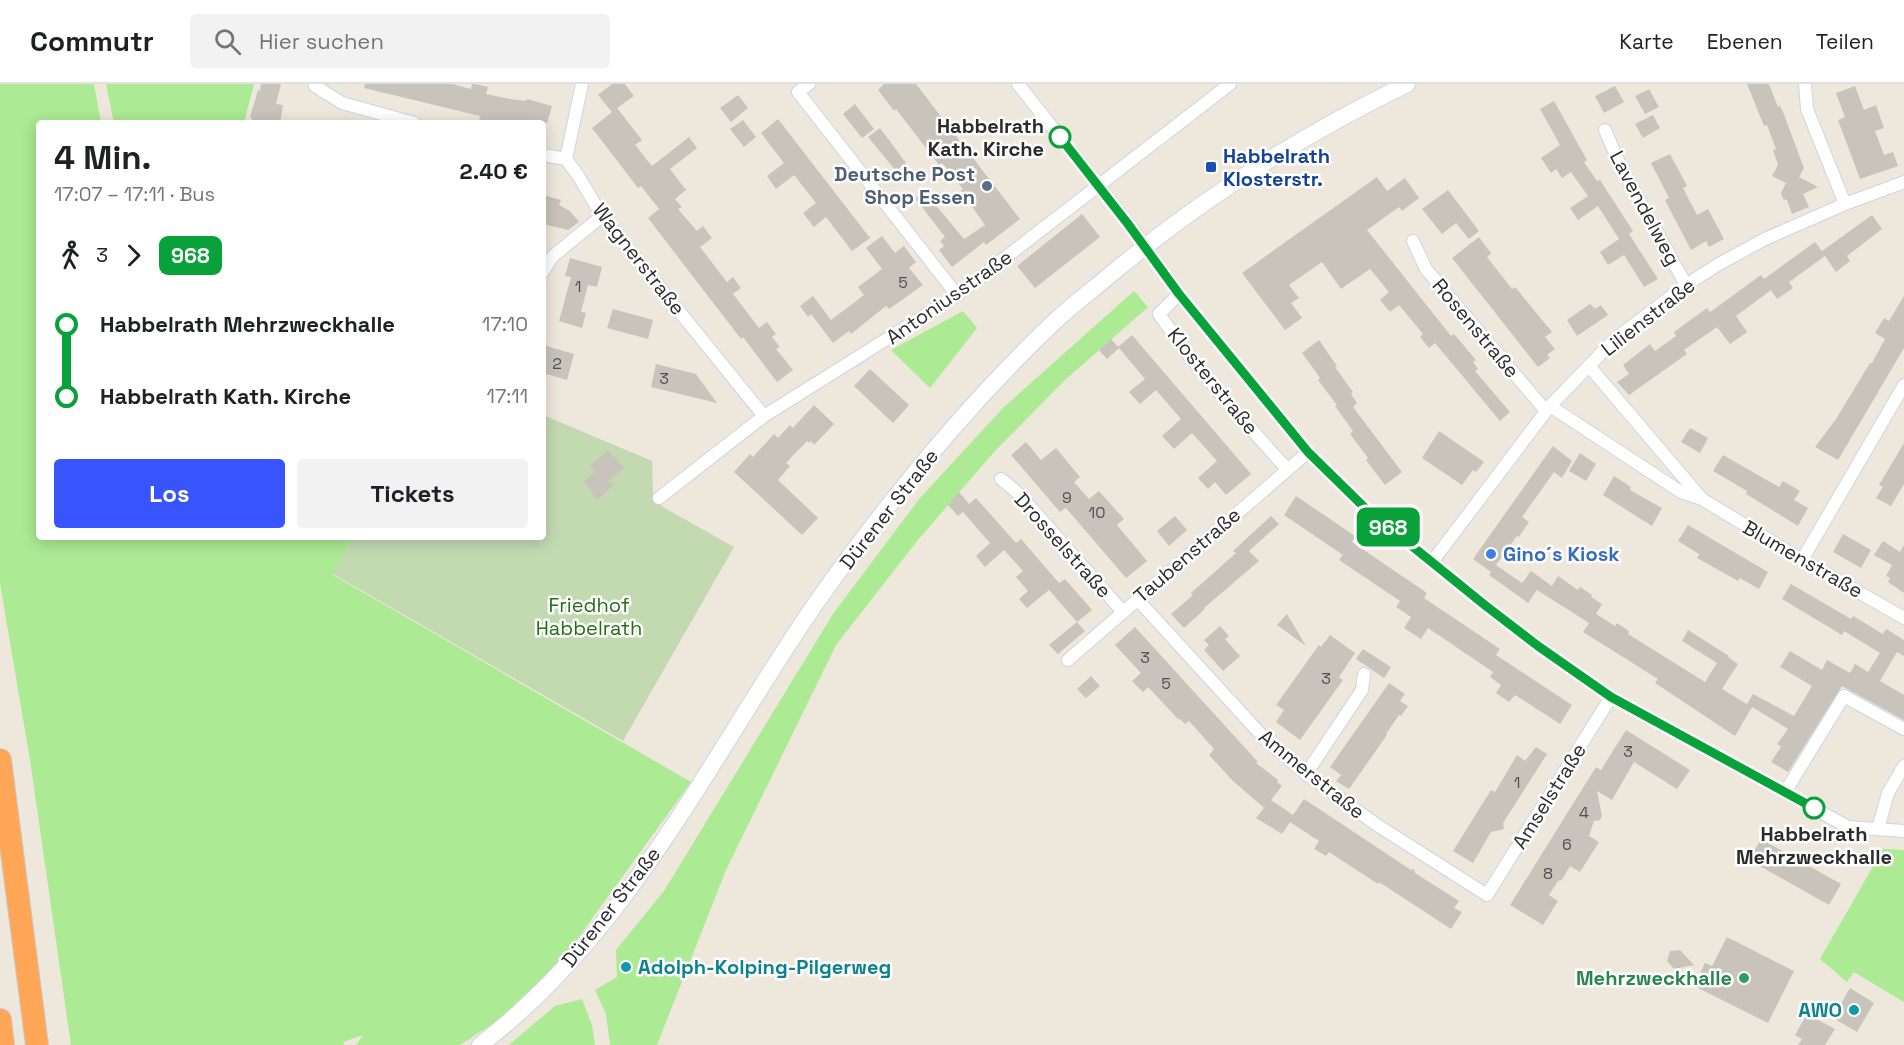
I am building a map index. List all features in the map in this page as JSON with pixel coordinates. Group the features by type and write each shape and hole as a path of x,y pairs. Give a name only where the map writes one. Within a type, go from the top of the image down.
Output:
{"highway":[{"path":"0,760 37,1045"},
{"path":"0,1020 3,1045"}],"main road":[{"name":"Dürener Straße","path":"480,1045 534,998 566,966 628,891 684,811 815,605 911,478 998,379 1054,321 1144,248 1222,190 1351,111 1407,84"}],"street":[{"path":"546,156 566,159 582,84"},
{"path":"809,84 798,92 957,295"},
{"name":"Klosterstraße","path":"1018,84 1179,294 1308,452 1365,508 1538,646 1611,697 1848,827 1904,831"},
{"name":"Antoniusstraße","path":"659,498 764,416 957,295 1230,84"},
{"path":"1805,84 1807,109 1845,204"},
{"path":"315,86 342,103 401,120"},
{"name":"Lavendelweg","path":"1605,130 1620,165 1686,285"},
{"name":"Wagnerstraße","path":"566,159 602,216 764,416"},
{"name":"Lilienstraße","path":"1432,562 1548,408 1615,339 1686,285 1764,238 1904,182"},
{"path":"546,267 552,257 602,216"},
{"name":"Rosenstraße","path":"1413,241 1426,269 1548,408"},
{"name":"Klosterstraße","path":"1179,294 1159,314 1205,376 1287,469"},
{"name":"Blumenstraße","path":"1589,366 1702,499"},
{"path":"1802,560 1904,385"},
{"name":"Blumenstraße","path":"1548,408 1681,492 1702,499 1904,618"},
{"name":"Taubenstraße","path":"1068,660 1308,452"},
{"name":"Drosselstraße","path":"1001,479 1019,494 1122,612"},
{"name":"Ammerstraße","path":"1137,599 1266,740 1306,774 1377,825 1487,895"},
{"path":"1306,774 1362,690 1364,674"},
{"path":"1785,792 1844,696 1904,729"},
{"name":"Amselstraße","path":"1487,895 1611,697"},
{"path":"1878,829 1888,793 1904,766"}],"green space":[{"path":"0,84 94,84 100,120 36,120 36,540 352,540 333,575 691,782 565,956 497,1021 460,1045 356,1045 363,1035 343,1042 344,1045 71,1045 30,760 0,583"},
{"path":"106,84 254,84 245,120 113,120"},
{"path":"1134,291 1148,307 1065,380 994,452 917,541 836,645 726,870 657,1045 610,1045 606,1014 595,990 617,977 616,950 664,891 833,614 920,498 1004,407"},
{"path":"963,311 977,328 930,388 891,350"},
{"name":"Friedhof Habbelrath","path":"546,416 652,461 653,496 663,507 734,547 623,741 333,574 352,540 546,540"},
{"path":"1883,849 1904,850 1904,1002 1854,972 1847,982 1820,959"},
{"path":"582,999 592,1025 595,1045 509,1045 555,1006"}],"building":[{"path":"261,84 281,84 276,104 283,105 280,120 252,120 250,117 258,90 260,91"},
{"path":"365,84 452,84 471,89 472,84 475,84 488,87 486,94 526,101 527,99 552,106 547,123 546,120 483,120 479,119 480,116 364,88"},
{"path":"612,84 625,84 634,96 617,108 642,140 635,145 652,166 689,137 697,148 670,169 686,190 675,199 682,207 678,209 697,231 703,226 712,238 700,247 727,282 733,277 741,288 733,294 759,328 767,322 776,334 772,337 780,347 776,349 793,370 777,382 648,218 659,209 641,186 638,188 592,128 612,112 598,95"},
{"path":"884,84 916,84 1020,219 986,245 984,242 952,267 939,250 944,246 940,241 945,237 915,198 924,191 964,239 985,225 961,191 963,189 942,163 939,165 896,109 894,111 878,90"},
{"path":"1747,84 1769,84 1778,107 1780,106 1783,112 1804,168 1799,177 1818,187 1803,194 1809,207 1792,214 1787,200 1783,199 1781,193 1786,183 1772,176 1778,165 1773,150 1776,149"},
{"path":"1615,86 1624,102 1604,113 1595,96"},
{"path":"1855,86 1864,110 1876,105 1884,128 1875,131 1884,155 1893,152 1898,166 1860,179 1838,120 1845,117 1836,93"},
{"path":"1649,89 1659,107 1645,114 1635,96"},
{"path":"738,95 748,108 731,122 720,108"},
{"path":"1554,101 1587,160 1584,162 1597,181 1600,180 1633,231 1629,234 1658,279 1644,287 1624,255 1608,265 1600,252 1619,239 1598,206 1578,220 1570,208 1588,196 1571,172 1562,178 1556,169 1551,173 1541,158 1560,145 1540,109"},
{"path":"855,104 874,129 862,138 843,114"},
{"path":"1653,115 1660,128 1643,138 1635,124"},
{"path":"778,119 870,238 852,251 826,217 814,227 803,213 816,203 794,175 776,189 767,176 784,163 761,133"},
{"path":"743,120 756,137 744,147 730,129"},
{"path":"880,128 906,163 896,171 868,137"},
{"path":"1670,154 1687,186 1683,188 1697,215 1708,209 1724,239 1709,247 1706,241 1691,250 1665,200 1669,198 1651,163"},
{"path":"1377,177 1387,191 1405,178 1419,198 1402,211 1399,207 1367,230 1451,336 1454,334 1476,360 1473,362 1478,369 1475,371 1510,412 1500,421 1435,343 1429,348 1420,337 1423,334 1399,305 1390,312 1380,300 1389,292 1370,269 1341,289 1322,262 1289,285 1299,298 1291,303 1302,318 1285,330 1242,273"},
{"path":"1448,190 1479,231 1469,239 1456,223 1442,234 1422,209"},
{"path":"546,196 561,200 559,205 570,211 579,222 568,230 546,225"},
{"path":"1082,214 1100,237 1035,288 1017,266"},
{"path":"1872,215 1882,229 1847,256 1850,261 1836,272 1825,256 1789,282 1793,288 1777,299 1771,290 1736,316 1747,332 1730,344 1717,327 1684,350 1687,354 1629,395 1617,382 1629,374 1623,365 1650,344 1655,351 1676,336 1674,332 1707,308 1710,312 1761,275 1764,279 1815,242 1822,251"},
{"path":"882,236 895,253 904,246 916,262 909,268 923,285 889,309 886,306 851,334 849,331 833,343 811,314 808,317 800,306 813,296 831,320 864,295 858,287 882,269 866,248"},
{"path":"1479,237 1491,253 1487,257 1512,289 1515,287 1552,332 1545,337 1555,349 1547,355 1550,358 1538,367 1452,258"},
{"path":"570,258 602,267 597,287 588,285 581,312 586,313 582,328 559,321 571,277 565,276"},
{"path":"1904,296 1904,348 1838,460 1815,447 1872,363 1885,339 1875,333 1884,318 1889,321"},
{"path":"1590,304 1595,309 1601,305 1608,315 1577,336 1567,320"},
{"path":"613,309 653,320 648,339 607,328"},
{"path":"1132,335 1251,474 1226,495 1215,482 1208,489 1198,478 1217,461 1192,433 1174,449 1162,436 1181,419 1156,390 1140,404 1129,392 1145,379 1119,348 1107,359 1099,350 1111,339 1118,347"},
{"path":"1319,340 1353,392 1351,394 1357,403 1353,407 1402,472 1385,485 1366,460 1368,458 1350,434 1353,431 1302,353"},
{"path":"546,346 574,354 567,380 546,374"},
{"path":"656,364 696,374 717,403 651,387"},
{"path":"870,369 909,405 893,423 854,386"},
{"path":"814,405 834,424 814,445 811,441 809,443 807,441 786,463 790,466 778,480 818,518 802,535 734,472 750,454 753,457 774,434 778,438 790,425 793,428"},
{"path":"1690,428 1708,438 1700,453 1681,442"},
{"path":"1439,431 1484,462 1476,472 1473,470 1462,485 1422,458"},
{"path":"1026,442 1041,460 1056,448 1080,477 1074,482 1089,499 1099,491 1124,519 1117,525 1147,561 1126,578 1066,508 1060,512 1011,455"},
{"path":"1904,443 1904,484 1891,506 1876,498 1883,487 1879,485"},
{"path":"1553,446 1572,461 1562,478 1554,472 1522,517 1529,522 1496,565 1522,583 1531,571 1552,586 1558,576 1578,590 1580,587 1602,604 1596,614 1615,626 1617,623 1629,631 1628,634 1705,682 1717,663 1682,641 1688,630 1738,664 1722,689 1747,704 1753,694 1794,716 1812,686 1780,667 1790,651 1822,670 1827,660 1850,673 1855,664 1868,672 1880,653 1844,631 1842,635 1782,599 1791,584 1851,619 1853,616 1883,634 1886,629 1904,640 1904,656 1897,652 1880,681 1904,695 1904,720 1842,686 1788,772 1771,762 1781,747 1777,744 1788,729 1752,707 1735,736 1655,683 1658,679 1583,632 1589,623 1537,590 1528,603 1489,575 1491,572 1473,559"},
{"path":"608,450 625,468 609,481 614,485 597,500 584,481 595,471 590,466"},
{"path":"1580,453 1596,464 1586,481 1569,471"},
{"path":"1723,455 1779,487 1783,481 1800,491 1794,500 1808,508 1798,526 1713,471"},
{"path":"1614,476 1631,487 1630,490 1662,508 1652,526 1603,495"},
{"path":"959,492 969,504 976,498 1016,543 1021,539 1059,583 1065,579 1092,610 1077,622 1049,590 1027,608 1019,599 1028,591 1016,577 1023,571 1004,550 985,567 976,556 990,543 963,512 958,516 948,505"},
{"path":"1296,496 1355,536 1352,542 1427,593 1424,598 1500,649 1496,655 1572,705 1560,724 1515,695 1509,702 1496,693 1501,685 1490,677 1493,672 1428,628 1421,639 1404,628 1411,617 1396,607 1400,601 1339,560 1343,555 1284,515"},
{"path":"1175,516 1187,530 1169,546 1157,531"},
{"path":"1271,516 1279,524 1249,551 1259,561 1184,628 1171,614 1236,553 1233,551"},
{"path":"1688,525 1768,572 1759,589 1740,578 1738,581 1697,558 1699,554 1678,541"},
{"path":"1843,534 1871,550 1861,568 1833,552"},
{"path":"1883,541 1900,552 1904,545 1904,593 1888,582 1890,578 1886,576 1892,565 1874,555"},
{"path":"1287,614 1306,646 1277,625"},
{"path":"1077,622 1085,631 1058,654 1049,645"},
{"path":"1220,626 1229,636 1225,639 1240,656 1223,671 1204,650 1209,645 1204,640"},
{"path":"1135,627 1258,762 1256,763 1278,780 1277,782 1282,786 1271,800 1293,815 1304,799 1411,870 1414,869 1415,873 1459,901 1454,908 1462,912 1451,929 1329,852 1326,856 1314,849 1319,841 1290,822 1282,834 1256,818 1264,808 1232,780 1209,755 1214,749 1189,721 1185,724 1179,720 1148,687 1143,692 1132,681 1141,673 1115,645"},
{"path":"1330,635 1355,653 1339,677 1343,680 1300,740 1276,722 1284,710 1276,705 1319,645 1321,647"},
{"path":"1363,649 1391,667 1384,678 1356,659"},
{"path":"1091,676 1100,686 1086,698 1077,689"},
{"path":"1389,683 1405,694 1400,701 1408,706 1401,716 1399,715 1349,789 1336,781 1341,775 1330,767"},
{"path":"1626,730 1690,770 1677,789 1634,762 1612,800 1597,791 1602,816 1600,820 1594,821 1589,836 1599,842 1580,872 1570,866 1562,880 1558,881 1549,895 1558,901 1543,925 1510,905 1596,767 1601,770"},
{"path":"1536,747 1547,754 1503,823 1504,829 1491,832 1473,863 1453,851 1491,790 1495,792 1517,755 1525,761"},
{"path":"1761,839 1841,884 1829,905 1749,860"},
{"name":"Mehrzweckhalle","path":"1727,937 1794,971 1768,1023 1694,986 1705,963 1712,966"},
{"path":"1680,950 1694,965 1674,969 1667,961 1670,951"},
{"name":"AWO","path":"1850,988 1874,1003 1857,1032 1833,1018"},
{"path":"1807,1014 1835,1029 1825,1045 1798,1045 1802,1039 1795,1035"}],"bus line":[{"name":"968","path":"1060,137 1179,294 1308,452 1365,508 1538,646 1611,697 1814,808"}],"place":[{"name":"Habbelrath Kath. Kirche","path":"1060,137"},
{"name":"Habbelrath Klosterstr.","path":"1211,167"},
{"name":"Deutsche Post Shop Essen","path":"987,186"},
{"name":"Gino´s Kiosk","path":"1491,554"},
{"name":"Habbelrath Mehrzweckhalle","path":"1814,808"},
{"name":"Adolph-Kolping-Pilgerweg","path":"626,967"},
{"name":"Mehrzweckhalle","path":"1744,978"},
{"name":"AWO","path":"1854,1010"}]}
